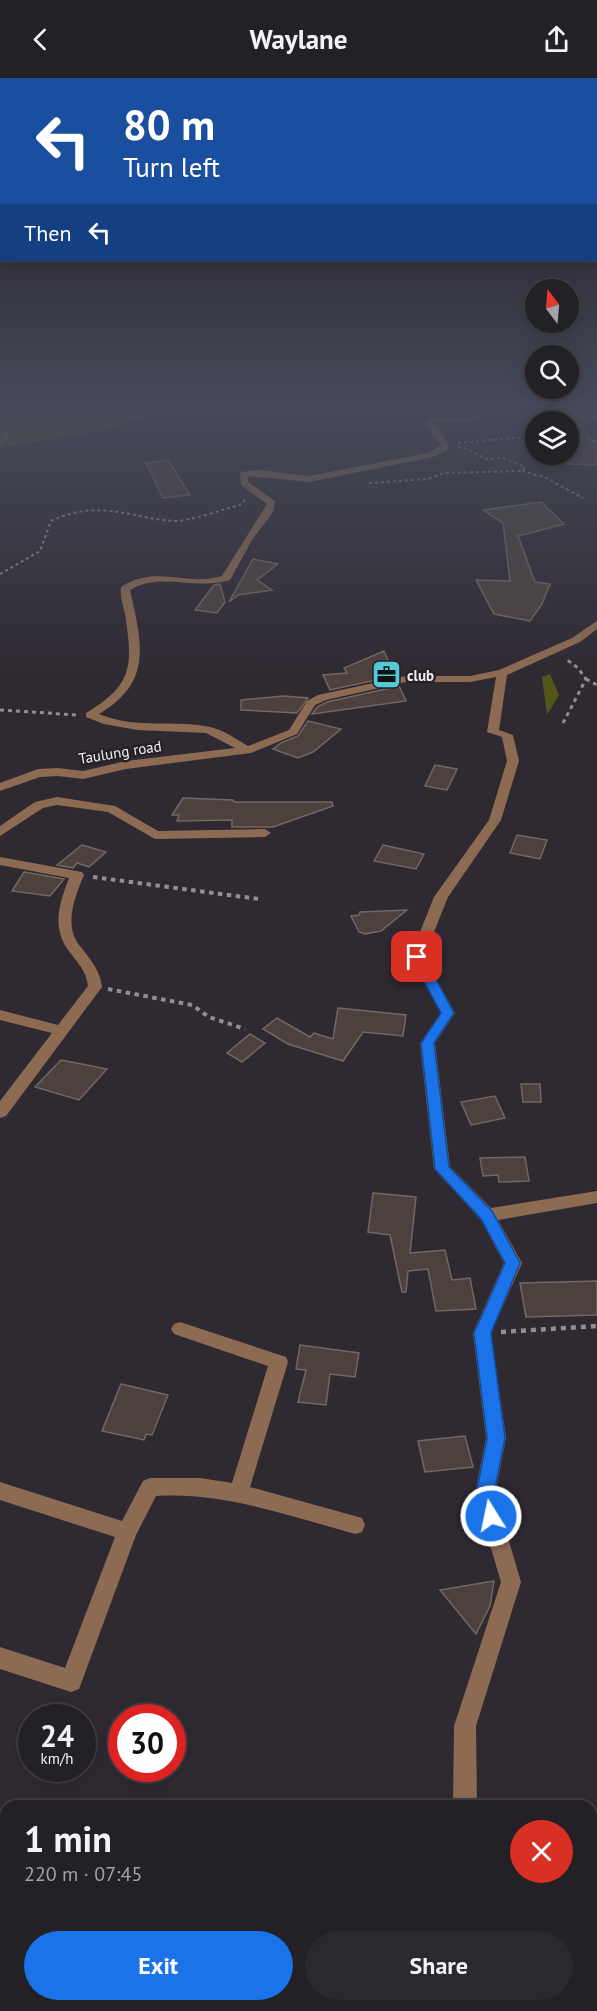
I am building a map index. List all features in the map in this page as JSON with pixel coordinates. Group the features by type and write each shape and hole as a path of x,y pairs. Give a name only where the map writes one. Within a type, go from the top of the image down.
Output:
{"street":[{"path":"90,715 117,698 130,681 133,669 133,627 125,589 131,583 161,578 205,583 226,578 249,537 268,516 272,503 261,495"},
{"name":"Taulung road","path":"0,787 38,773 83,775 126,765 247,750 293,732 311,704 322,698 406,679 470,679 502,674 576,640 597,624"},
{"path":"465,1800 465,1726 512,1582 485,1494 496,1438 482,1333 513,1263 487,1215 442,1169 427,1043 448,1013 417,957 441,897 495,820 513,761 500,734 502,674"},
{"path":"90,715 108,722 137,727 208,730 247,750"},
{"path":"0,832 39,805 57,801 111,809 155,835 265,833"},
{"path":"0,861 77,875 65,905 63,917 71,944 95,975 95,987 0,1112"},
{"path":"0,1015 63,1031"},
{"path":"487,1215 597,1197"},
{"path":"180,1329 279,1362 238,1495"},
{"path":"0,1659 71,1681 96,1609 127,1532 150,1487 167,1485 238,1495 355,1525"},
{"path":"0,1491 127,1532"}],"path":[{"path":"0,574 40,551 51,521 70,512 117,510 175,520 240,505 250,495"},
{"path":"578,495 583,498"},
{"path":"554,650 578,668 586,679 597,684"},
{"path":"563,723 586,679"},
{"path":"0,710 90,715"},
{"path":"77,875 259,899"},
{"path":"95,987 192,1005 209,1017 244,1029"},
{"path":"482,1333 597,1326"}],"shaded area":[{"path":"550,674 559,695 547,715 542,677"}],"building":[{"path":"162,495 188,495 163,498"},
{"path":"541,502 564,524 518,536 535,582 550,584 542,604 530,621 494,614 476,580 510,581 503,523 483,510"},
{"path":"253,559 278,564 257,580 272,590 238,595 229,602"},
{"path":"220,584 225,602 217,613 195,610 214,585"},
{"path":"384,651 395,676 330,690 323,675 347,673 344,668"},
{"path":"399,686 406,701 312,714 317,707 327,702"},
{"path":"283,696 308,698 297,713 241,710 241,700"},
{"path":"308,721 341,729 313,752 298,758 273,749 298,736"},
{"path":"435,765 457,769 447,790 425,786"},
{"path":"183,798 233,800 234,802 332,802 333,806 273,827 232,827 232,820 177,821 179,815 172,815"},
{"path":"517,835 547,840 540,859 510,853"},
{"path":"82,845 106,852 89,867 77,863 73,868 57,865"},
{"path":"383,845 424,854 416,869 374,861"},
{"path":"24,872 64,879 50,896 12,891"},
{"path":"407,910 381,931 365,934 359,932 351,916 359,915 360,912"},
{"path":"338,1008 406,1015 403,1036 363,1032 343,1061 288,1044 263,1029 277,1018 310,1037 314,1033 333,1039"},
{"path":"250,1034 265,1043 242,1062 227,1053"},
{"path":"61,1060 107,1069 79,1100 35,1087"},
{"path":"521,1084 540,1084 541,1102 523,1102"},
{"path":"495,1096 505,1118 471,1125 461,1102"},
{"path":"525,1157 529,1181 499,1182 498,1175 483,1176 480,1158"},
{"path":"373,1193 416,1197 410,1253 445,1250 452,1280 470,1278 476,1309 436,1311 428,1269 408,1271 406,1292 402,1292 390,1235 368,1232"},
{"path":"597,1281 597,1315 526,1317 520,1283"},
{"path":"300,1345 359,1353 355,1377 330,1374 326,1405 298,1402 306,1370 296,1369"},
{"path":"121,1384 168,1395 152,1435 146,1434 144,1440 102,1431"},
{"path":"465,1436 473,1467 425,1472 418,1441"},
{"path":"494,1581 490,1606 476,1634 440,1590"}],"place":[{"name":"club","path":"386,675"}],"route":[{"path":"417,957 448,1013 427,1043 442,1169 487,1215 513,1263 482,1333 496,1438 485,1494 491,1516"}]}
